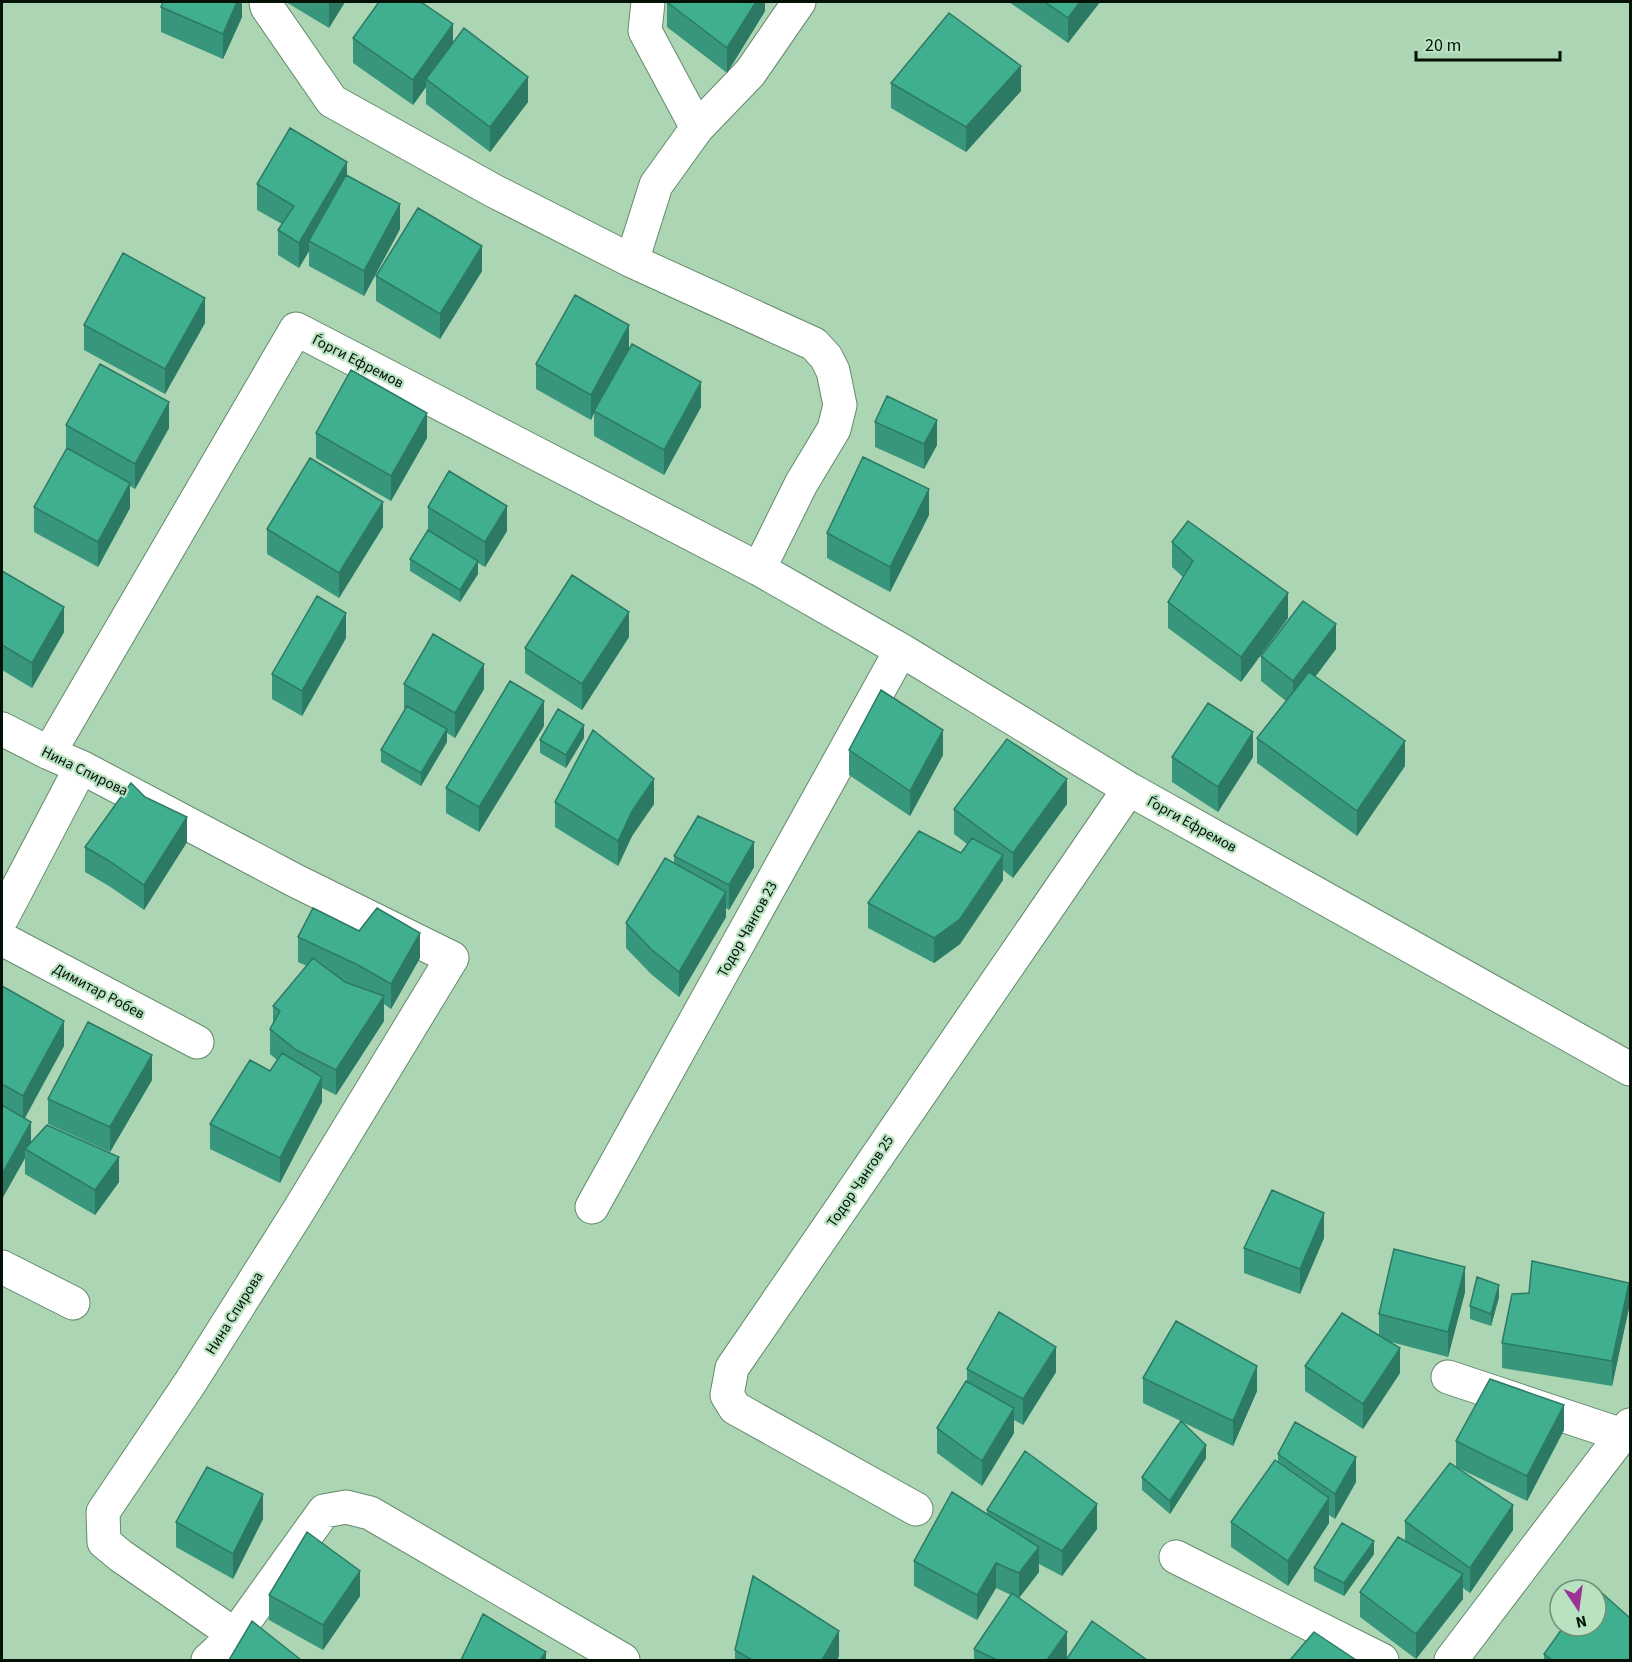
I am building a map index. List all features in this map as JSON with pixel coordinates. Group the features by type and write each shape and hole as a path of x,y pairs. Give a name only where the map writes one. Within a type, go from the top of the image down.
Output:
{"street":[{"path":"266,2 267,7 332,101 494,191 632,261 814,344 826,357 833,371 840,405 834,429 801,484 759,569"},
{"path":"648,2 645,31 698,128"},
{"path":"632,261 656,185 698,128 750,73 799,2"},
{"name":"Ѓорги Ефремов","path":"49,753 296,329 759,569 902,650 1129,789 1630,1069"},
{"name":"Тодор Чангов 23","path":"592,1207 902,650"},
{"name":"Нина Спирова","path":"2,729 81,767 294,880 452,958 196,1374 103,1512 104,1542 235,1635"},
{"path":"2,918 81,767"},
{"name":"Тодор Чангов 25","path":"916,1509 735,1408 727,1395 732,1368 1129,789"},
{"name":"Димитар Робев","path":"2,939 197,1042"},
{"path":"2,1267 73,1304"},
{"path":"1448,1377 1626,1430 1451,1660"},
{"path":"208,1660 235,1635 324,1511 346,1507 370,1513 623,1660"},
{"path":"1176,1557 1382,1660"}],"building":[{"path":"163,2 237,2 223,34 161,7"},
{"path":"379,2 421,2 453,24 413,80 353,38"},
{"path":"667,2 756,2 727,48"},
{"path":"1045,2 1080,2 1068,18"},
{"path":"949,13 1021,66 966,127 891,83"},
{"path":"464,28 528,77 490,127 426,79"},
{"path":"290,128 347,162 299,243 278,230 294,206 257,184"},
{"path":"346,175 400,204 364,271 309,241"},
{"path":"418,208 482,246 440,314 376,276"},
{"path":"123,253 205,298 165,369 84,325"},
{"path":"575,295 629,325 591,395 536,364"},
{"path":"632,344 701,382 664,450 594,411"},
{"path":"100,364 169,402 135,464 66,425"},
{"path":"351,370 427,413 391,476 316,433"},
{"path":"887,396 937,420 924,444 875,422"},
{"path":"67,448 130,483 98,542 34,507"},
{"path":"863,457 929,489 890,567 827,533"},
{"path":"310,458 383,502 339,573 267,529"},
{"path":"449,471 507,506 485,542 428,507"},
{"path":"1188,521 1288,593 1241,657 1168,602 1193,561 1172,542"},
{"path":"428,530 478,561 460,590 410,559"},
{"path":"2,571 64,607 32,663 2,645"},
{"path":"572,575 629,612 582,684 525,648"},
{"path":"317,596 346,613 302,691 272,674"},
{"path":"1303,601 1336,624 1293,681 1261,656"},
{"path":"433,634 484,664 455,713 404,684"},
{"path":"1309,672 1405,741 1357,811 1257,738"},
{"path":"510,681 544,701 479,807 446,788"},
{"path":"881,690 943,730 910,791 849,750"},
{"path":"1208,703 1253,732 1218,787 1172,757"},
{"path":"407,706 447,729 421,773 381,750"},
{"path":"558,709 584,725 566,755 540,740"},
{"path":"593,730 654,779 632,811 618,841 555,802"},
{"path":"1007,739 1067,779 1013,853 954,809"},
{"path":"131,783 145,797 187,817 144,885 85,847"},
{"path":"698,816 754,842 729,885 674,856"},
{"path":"919,831 961,853 972,838 1003,855 960,919 934,938 868,903"},
{"path":"665,858 726,892 679,972 651,949 626,923"},
{"path":"313,908 359,931 377,908 420,933 391,984 358,965 298,937"},
{"path":"313,958 345,982 384,996 336,1070 296,1050 270,1029 280,1011 273,1006"},
{"path":"2,986 64,1021 23,1096 2,1084"},
{"path":"88,1022 152,1055 110,1127 48,1099"},
{"path":"282,1053 322,1077 280,1158 210,1124 250,1060 270,1071"},
{"path":"2,1105 31,1122 2,1174"},
{"path":"47,1125 119,1157 95,1190 25,1149"},
{"path":"1272,1190 1324,1213 1300,1269 1244,1248"},
{"path":"1394,1249 1465,1267 1448,1332 1379,1314"},
{"path":"1532,1261 1629,1283 1612,1361 1502,1343 1512,1294 1529,1293"},
{"path":"1477,1277 1499,1285 1491,1314 1470,1306"},
{"path":"999,1312 1056,1347 1023,1399 967,1369"},
{"path":"1342,1313 1400,1348 1363,1404 1305,1366"},
{"path":"1176,1321 1257,1366 1233,1421 1143,1378"},
{"path":"1490,1379 1564,1405 1527,1476 1456,1441"},
{"path":"966,1381 1014,1408 982,1461 937,1428"},
{"path":"1181,1421 1206,1445 1170,1501 1142,1477"},
{"path":"1295,1422 1356,1457 1335,1494 1278,1454"},
{"path":"1025,1451 1097,1504 1062,1551 987,1510"},
{"path":"1275,1460 1329,1498 1288,1561 1231,1522"},
{"path":"1450,1463 1513,1505 1470,1568 1405,1521"},
{"path":"207,1467 263,1494 233,1554 176,1522"},
{"path":"952,1492 1039,1547 1019,1573 996,1563 977,1595 914,1561"},
{"path":"1342,1523 1374,1541 1344,1583 1314,1568"},
{"path":"307,1532 360,1571 323,1625 269,1595"},
{"path":"1398,1537 1463,1574 1416,1634 1360,1592"},
{"path":"753,1576 839,1631 822,1660 752,1660 735,1650"},
{"path":"1012,1593 1067,1632 1047,1660 997,1660 974,1649"},
{"path":"1608,1598 1630,1618 1630,1660 1552,1660 1544,1654 1555,1638 1608,1638"},
{"path":"483,1614 546,1652 540,1660 461,1660"},
{"path":"252,1621 301,1660 229,1660"},
{"path":"1092,1621 1147,1660 1066,1660"},
{"path":"1314,1632 1356,1660 1290,1660"}]}
